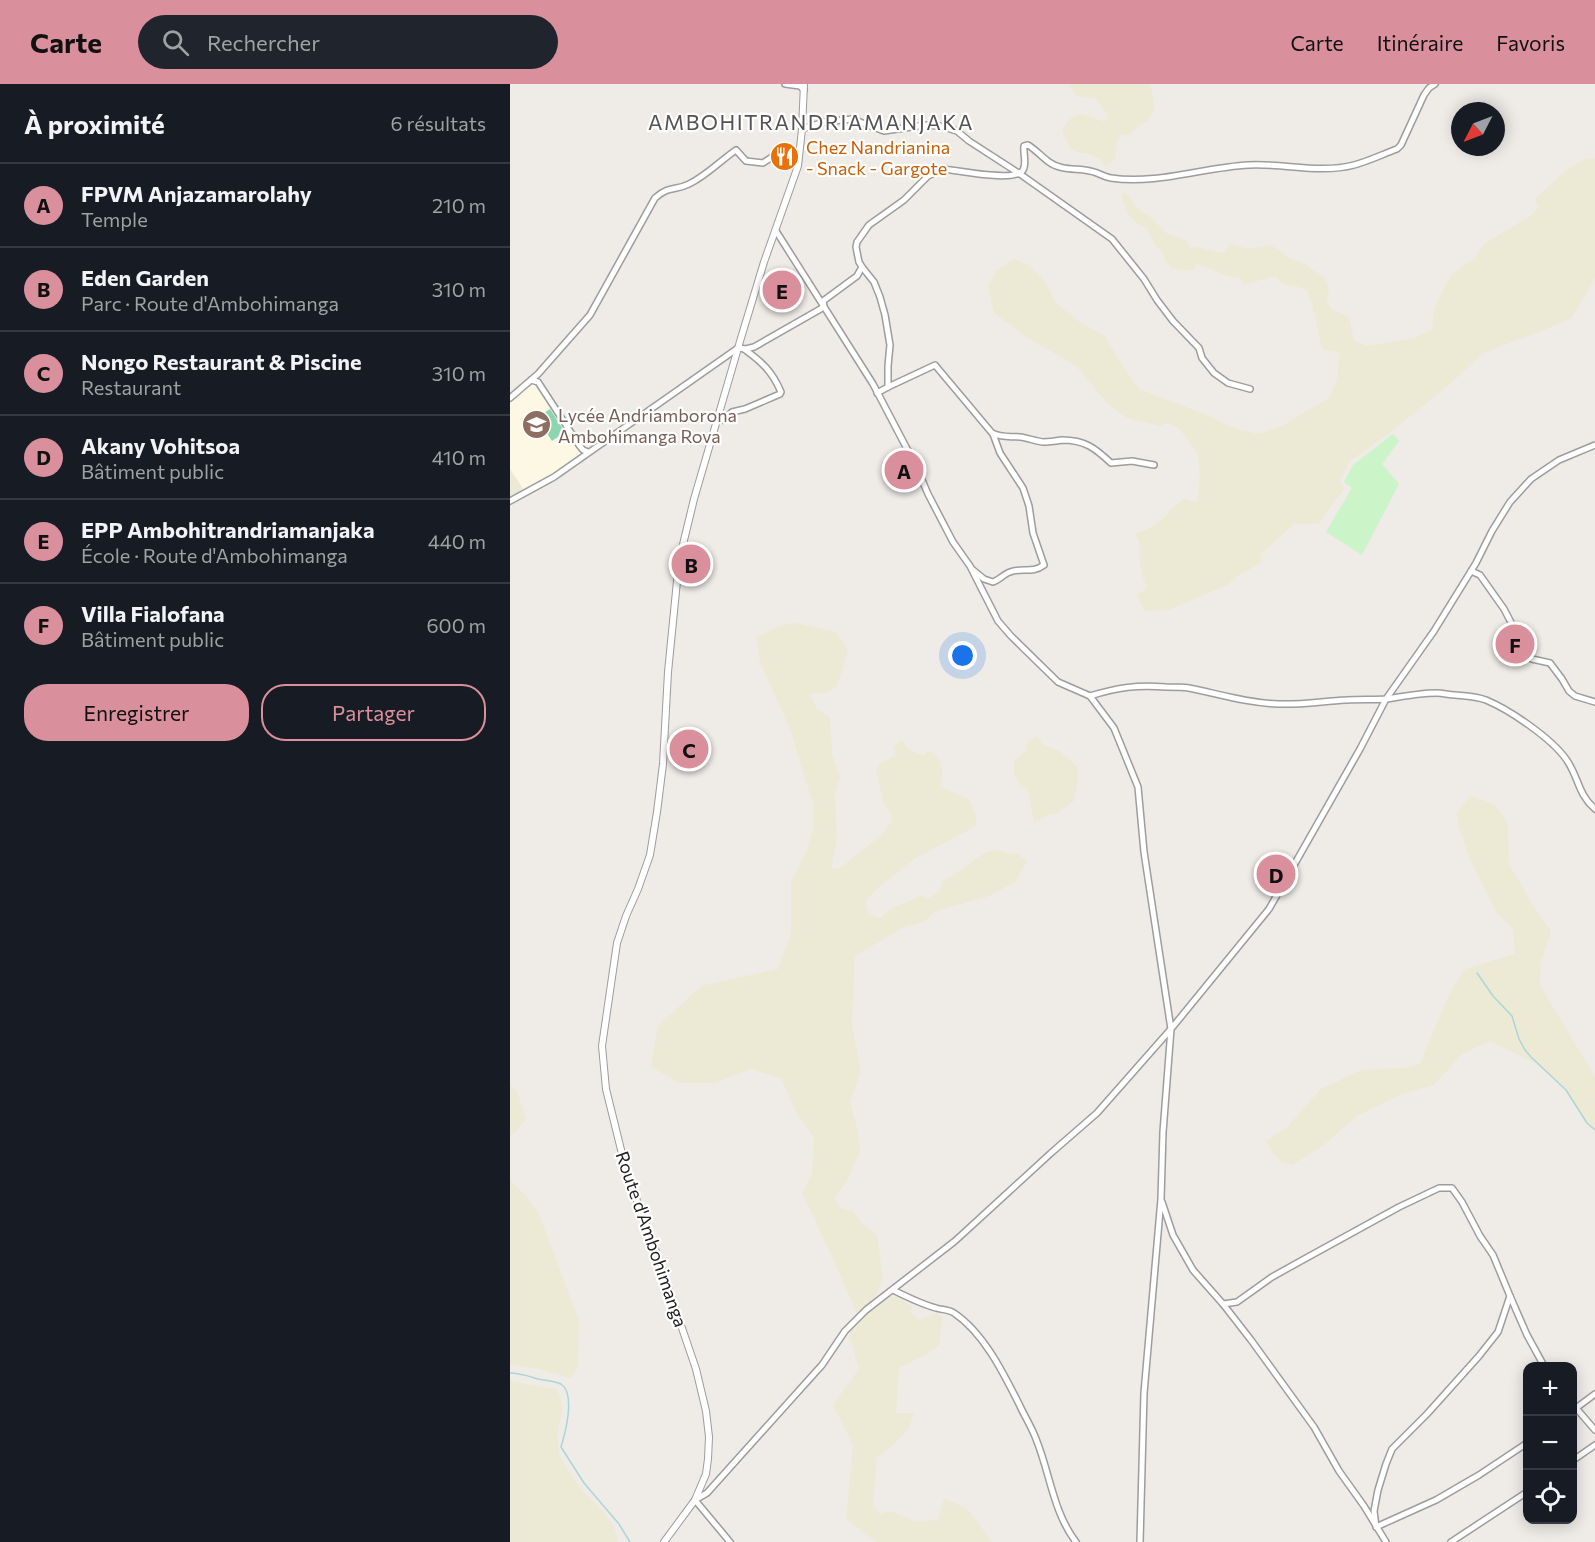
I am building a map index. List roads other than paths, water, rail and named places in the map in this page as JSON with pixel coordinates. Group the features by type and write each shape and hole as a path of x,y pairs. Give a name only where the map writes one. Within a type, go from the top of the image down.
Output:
{"street":[{"path":"785,84 804,87"},
{"path":"888,387 890,345 885,315 874,282 862,267 856,247 857,242 869,225 904,200 922,181 935,172 943,169 1004,176 1020,174 1024,170 1024,146 1028,145 1059,167 1089,170 1111,178 1180,176 1245,165 1311,168 1353,165 1397,149 1424,95 1435,84"},
{"name":"Route d'Ambohimanga","path":"664,1542 695,1500 706,1474 708,1437 706,1411 696,1370 627,1174 606,1089 602,1046 617,943 650,855 657,812 679,561 694,499 741,349 764,262 798,166 804,87"},
{"path":"802,129 824,122 852,119 884,131 926,125 957,131 1112,239 1144,279 1173,321 1199,348 1202,358 1214,373 1228,383 1250,389"},
{"path":"510,398 531,380 591,315 655,198 663,191 687,185 700,178 736,150 746,161 763,163 784,149 799,152"},
{"path":"776,231 877,393 953,542 970,566 998,621 1058,682 1090,696 1114,728 1138,787 1144,852 1171,1029 1163,1132 1161,1199 1144,1393 1140,1542"},
{"path":"824,307 824,302 857,276 862,267"},
{"path":"510,501 545,483 741,349 754,347 824,307"},
{"path":"723,420 732,412 745,409 781,392 770,370 741,349"},
{"path":"877,393 934,366 992,433 1000,453 1023,488 1031,514 1033,533 1044,565 1030,571 1012,571 993,582 984,579 970,566"},
{"path":"531,380 538,382 579,445 588,452"},
{"path":"992,433 1045,442 1074,441 1088,444 1112,463 1132,461 1154,465"},
{"path":"730,1542 695,1500 707,1493 822,1365 845,1331 866,1310 956,1241 1097,1113 1171,1029 1269,909 1386,699 1434,631 1510,502 1531,479 1559,460 1595,446"},
{"path":"1471,571 1480,575 1500,602 1525,655 1550,663 1569,691 1575,696 1595,702"},
{"path":"1090,696 1116,688 1141,685 1186,688 1255,703 1280,705 1386,699 1405,695 1440,693 1470,695 1498,706 1528,725 1559,750 1573,771 1581,793 1595,809"},
{"path":"1223,1304 1237,1302 1316,1252 1399,1208 1439,1188 1452,1188 1493,1255 1527,1335 1542,1362"},
{"path":"1161,1199 1173,1235 1193,1270 1251,1340 1314,1427 1339,1471 1386,1542"},
{"path":"894,1290 918,1301 951,1311 968,1324 979,1337 1005,1376 1036,1440 1058,1508 1076,1542"},
{"path":"1376,1527 1374,1511 1378,1490 1392,1449 1427,1414 1492,1340 1498,1332 1510,1296"},
{"path":"1577,1408 1595,1394"},
{"path":"1577,1413 1595,1430"},
{"path":"1577,1458 1595,1445"},
{"path":"1376,1527 1436,1500 1523,1446"},
{"path":"1451,1542 1523,1495"}],"waterway":[{"path":"1477,973 1493,996 1512,1016 1525,1050 1566,1090 1587,1123 1595,1130"},
{"path":"510,1373 556,1382 565,1389 569,1405 561,1447 584,1483 619,1524 630,1542"}],"place":[{"name":"Chez Nandrianina - Snack - Gargote","path":"785,157"},
{"name":"EPP Ambohitrandriamanjaka","path":"782,290"},
{"name":"Lycée Andriamborona Ambohimanga Rova","path":"537,425"},
{"name":"FPVM Anjazamarolahy","path":"904,470"},
{"name":"Eden Garden","path":"691,564"},
{"name":"Villa Fialofana","path":"1515,644"},
{"name":"Nongo Restaurant & Piscine","path":"689,749"},
{"name":"Akany Vohitsoa","path":"1276,874"}],"district":[{"name":"AMBOHITRANDRIAMANJAKA","path":"811,121"}]}
